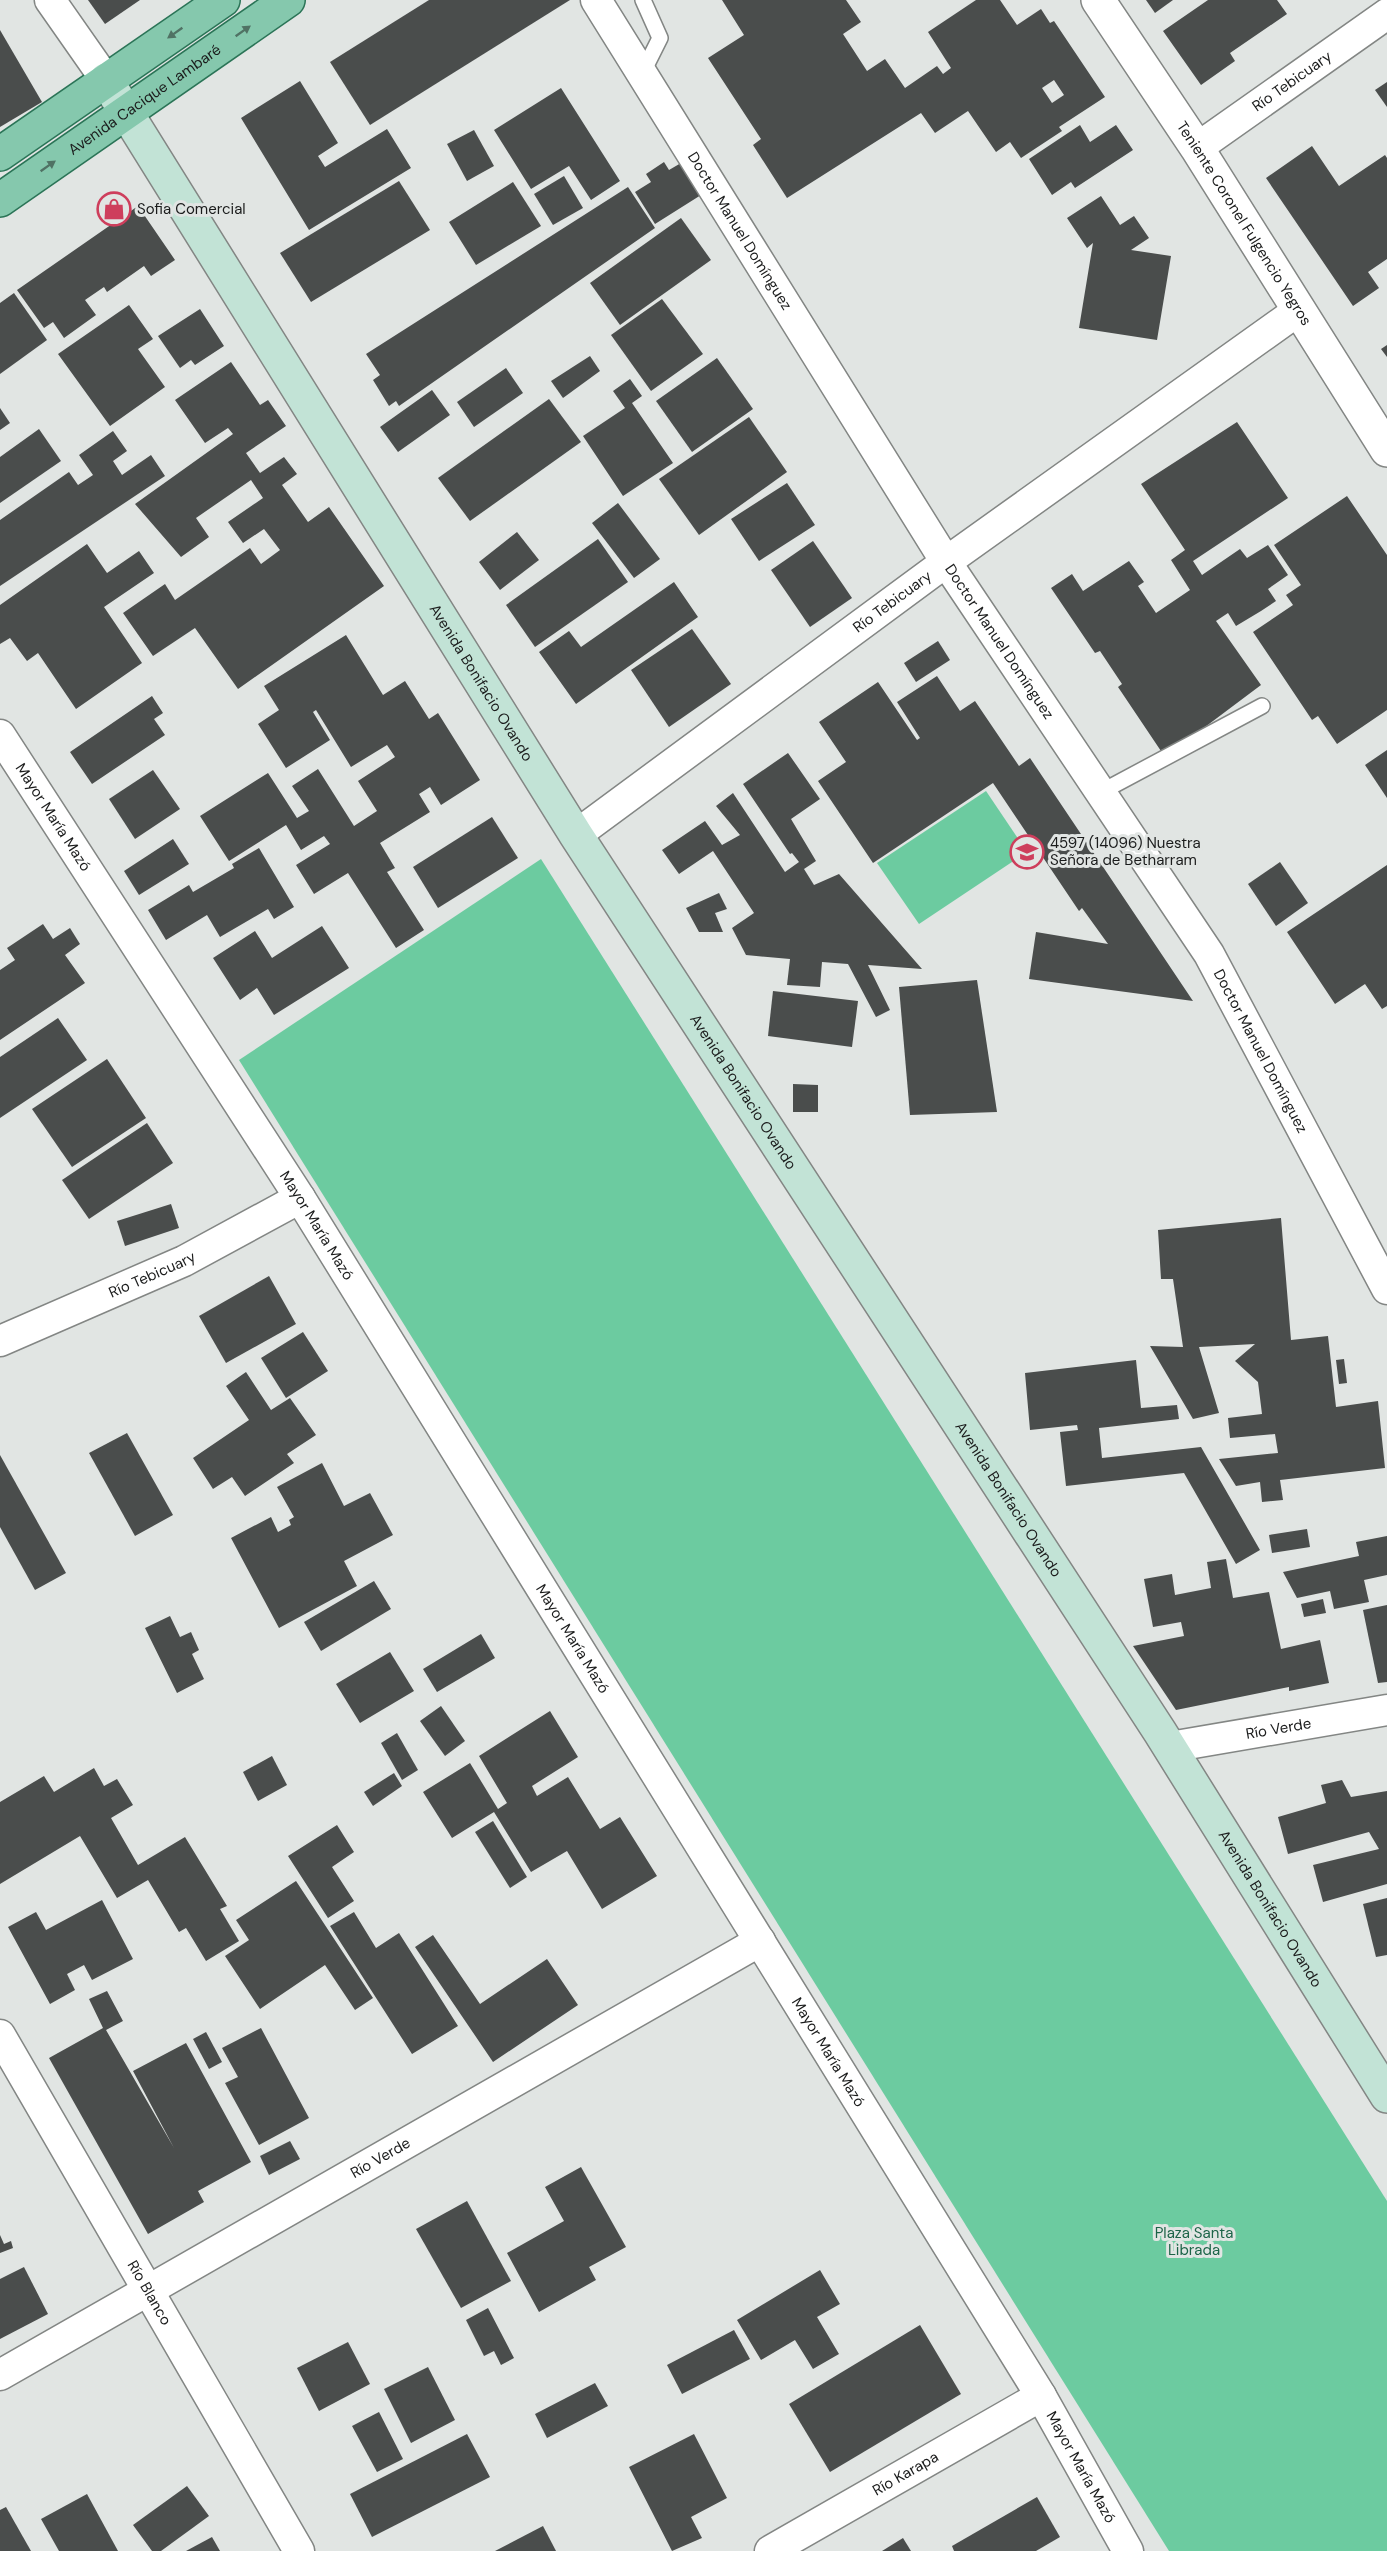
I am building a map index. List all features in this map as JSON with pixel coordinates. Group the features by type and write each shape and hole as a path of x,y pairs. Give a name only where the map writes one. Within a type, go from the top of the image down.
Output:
{"main road":[{"path":"0,154 223,0"},
{"name":"Avenida Cacique Lambaré","path":"0,200 288,0"},
{"name":"Avenida Bonifacio Ovando","path":"106,80 576,835 1170,1747 1387,2097"}],"street":[{"path":"50,0 106,80"},
{"name":"Doctor Manuel Domínguez","path":"596,0 946,562 1209,954 1387,1289"},
{"name":"Teniente Coronel Fulgencio Yegros","path":"1098,0 1197,148 1387,450"},
{"name":"Río Tebicuary","path":"1197,148 1387,14"},
{"name":"Río Tebicuary","path":"576,835 946,562 1299,310"},
{"name":"Mayor María Mazó","path":"0,735 300,1198 1041,2396 1128,2551"},
{"name":"Río Tebicuary","path":"0,1341 183,1261 300,1198"},
{"name":"Río Verde","path":"1170,1747 1387,1710"},
{"name":"Río Verde","path":"0,2375 760,1941"},
{"name":"Río Blanco","path":"0,2035 299,2551"},
{"name":"Río Karapa","path":"770,2551 1041,2396"}],"lane":[{"path":"642,74 660,38 643,0"},
{"path":"1101,792 1262,706"}],"green space":[{"path":"986,791 1027,852 919,924 877,863"},
{"name":"Plaza Santa Librada","path":"541,859 1387,2201 1387,2551 1169,2551 239,1060"}],"building":[{"path":"88,0 140,0 105,24"},
{"path":"429,0 570,0 370,125 330,62"},
{"path":"722,0 846,0 861,22 843,34 867,71 885,59 905,88 937,66 943,74 951,68 928,32 976,0 1000,0 1017,25 1041,9 1050,23 1054,21 1105,97 1059,127 1062,131 1021,158 1010,142 996,152 968,111 935,133 921,113 787,198 753,145 761,139 708,58 744,35","holes":["1054,80 1064,95 1052,103 1042,88"]},
{"path":"1146,0 1173,0 1155,13"},
{"path":"1208,0 1277,0 1287,14 1230,53 1235,61 1201,85 1163,31"},
{"path":"0,30 42,102 0,127"},
{"path":"300,81 338,143 318,156 325,167 387,129 411,168 309,230 241,118"},
{"path":"1387,82 1387,107 1375,90"},
{"path":"561,88 620,181 591,200 569,166 531,189 494,130"},
{"path":"1080,125 1090,142 1116,125 1133,150 1075,188 1071,182 1052,195 1029,159"},
{"path":"474,130 494,166 467,181 447,144"},
{"path":"1312,146 1339,186 1385,155 1387,158 1387,259 1368,272 1379,288 1353,306 1266,178"},
{"path":"664,162 669,170 681,163 701,195 655,224 635,192 651,182 646,174"},
{"path":"564,176 583,208 553,225 534,194"},
{"path":"399,181 430,230 311,302 280,253"},
{"path":"513,182 541,226 476,265 449,222"},
{"path":"628,187 655,228 399,406 396,401 389,406 373,380 380,375 366,354"},
{"path":"1101,196 1120,225 1134,216 1149,238 1131,250 1171,256 1157,340 1079,328 1093,243 1087,248 1067,218"},
{"path":"138,206 175,260 151,276 144,266 107,292 104,287 85,300 96,315 64,338 53,322 44,328 17,290"},
{"path":"681,218 711,260 620,325 590,283"},
{"path":"14,293 47,340 0,374 0,303"},
{"path":"662,299 703,354 651,391 611,335"},
{"path":"129,305 153,339 138,349 165,387 110,426 58,354"},
{"path":"200,309 224,346 195,365 191,360 180,368 158,336"},
{"path":"1387,345 1387,357 1381,349"},
{"path":"590,356 600,371 563,398 551,381"},
{"path":"717,358 753,409 692,452 656,401"},
{"path":"231,362 260,405 268,400 286,426 246,453 260,473 284,457 297,474 282,485 308,522 329,507 384,586 238,689 195,628 153,656 123,613 165,584 175,600 250,548 261,564 280,550 264,529 243,543 228,522 263,498 251,480 196,518 209,537 181,557 135,504 233,434 228,428 205,443 175,400"},
{"path":"506,368 523,393 474,427 457,402"},
{"path":"630,379 642,396 632,403 673,463 623,496 583,436 625,408 613,391"},
{"path":"432,390 450,415 398,452 380,427"},
{"path":"549,399 581,442 470,521 438,478"},
{"path":"0,408 10,423 0,430"},
{"path":"749,417 787,472 699,535 659,479"},
{"path":"1237,422 1288,498 1193,561 1202,575 1240,549 1247,558 1268,545 1288,575 1268,589 1276,601 1261,611 1236,626 1228,613 1216,621 1261,685 1165,757 1118,687 1122,684 1100,651 1095,653 1051,588 1072,574 1083,591 1129,561 1144,582 1138,586 1156,613 1190,590 1171,560 1185,550 1141,484"},
{"path":"39,429 61,461 0,503 0,457"},
{"path":"113,431 127,451 113,461 122,475 151,455 165,476 0,586 0,520 69,472 78,485 93,475 79,455"},
{"path":"787,483 815,525 759,561 731,519"},
{"path":"1347,496 1387,555 1387,710 1337,744 1318,716 1312,720 1253,632 1293,605 1286,595 1301,585 1274,545"},
{"path":"618,503 660,559 634,578 592,523"},
{"path":"517,532 539,560 500,590 479,562"},
{"path":"598,539 628,582 535,647 506,605"},
{"path":"813,541 852,598 810,627 771,570"},
{"path":"87,544 107,573 139,551 154,573 104,607 142,663 76,709 38,653 27,661 10,638 0,644 0,605"},
{"path":"674,582 698,617 576,704 539,652 569,631 581,647"},
{"path":"692,629 731,684 669,727 631,670"},
{"path":"346,635 383,695 405,681 429,719 438,713 480,780 441,805 430,787 419,794 430,812 380,843 395,868 387,872 424,930 396,948 348,873 314,894 296,865 330,844 324,836 301,850 286,825 229,861 200,816 268,773 297,818 309,811 292,786 318,769 354,826 377,811 358,781 395,757 387,745 351,767 316,710 313,712 330,740 286,768 258,724 279,710 264,686"},
{"path":"938,641 950,660 916,682 904,663"},
{"path":"937,676 960,711 975,701 1019,766 1030,758 1193,1001 1029,979 1036,932 1108,944 1082,908 1079,911 993,783 873,863 818,781 846,762 819,722 878,682 917,740 920,738 897,702"},
{"path":"152,696 163,713 154,719 165,735 92,784 70,752"},
{"path":"1387,750 1387,798 1365,765"},
{"path":"788,753 820,799 791,819 816,861 804,869 814,885 839,874 922,969 868,965 890,1010 876,1017 848,964 822,962 820,987 787,985 790,959 746,955 732,928 754,913 713,851 679,874 662,850 705,821 722,845 740,835 716,806 733,793 785,872 799,862 792,853 790,854 743,784"},
{"path":"153,770 180,809 135,839 109,799"},
{"path":"492,817 518,858 438,908 413,867"},
{"path":"173,839 189,864 139,895 124,871"},
{"path":"259,848 294,907 274,919 268,909 220,937 207,915 166,940 148,910 189,885 193,892 234,868 232,864"},
{"path":"1280,862 1308,903 1276,926 1248,884"},
{"path":"1387,865 1387,1006 1382,1009 1365,984 1335,1004 1287,932"},
{"path":"719,893 727,909 715,913 723,932 699,932 686,908"},
{"path":"43,924 53,939 70,928 80,944 65,955 85,983 0,1040 0,970 15,960 7,948"},
{"path":"322,926 349,968 274,1015 257,988 240,1000 213,958 255,931 272,958"},
{"path":"977,980 997,1112 910,1115 899,987"},
{"path":"773,991 858,1001 852,1047 768,1036"},
{"path":"58,1018 87,1060 0,1118 0,1057"},
{"path":"107,1059 146,1118 72,1167 32,1109"},
{"path":"793,1084 818,1085 818,1112 793,1112"},
{"path":"147,1123 173,1163 89,1219 62,1180"},
{"path":"171,1204 179,1228 125,1246 117,1221"},
{"path":"1281,1218 1291,1340 1328,1336 1336,1407 1378,1401 1385,1468 1280,1480 1283,1500 1262,1502 1260,1482 1236,1486 1219,1459 1278,1453 1275,1434 1230,1438 1228,1418 1262,1414 1258,1382 1235,1361 1255,1344 1199,1347 1219,1413 1193,1419 1150,1346 1183,1347 1173,1279 1161,1279 1158,1230"},
{"path":"269,1276 296,1324 226,1363 199,1316"},
{"path":"303,1332 328,1371 286,1398 261,1358"},
{"path":"1344,1359 1347,1383 1339,1384 1336,1360"},
{"path":"1136,1360 1141,1408 1177,1405 1179,1419 1099,1428 1102,1458 1201,1447 1260,1550 1236,1564 1184,1473 1066,1486 1060,1432 1078,1430 1077,1425 1030,1430 1025,1373"},
{"path":"246,1372 271,1410 290,1398 316,1435 287,1454 294,1463 245,1496 232,1477 213,1489 193,1458 249,1420 226,1386"},
{"path":"127,1433 173,1515 135,1536 89,1453"},
{"path":"0,1455 66,1573 35,1590 0,1527"},
{"path":"322,1463 344,1506 370,1493 393,1535 344,1561 357,1586 279,1628 231,1538 271,1517 278,1532 291,1525 289,1520 294,1517 277,1487"},
{"path":"1307,1529 1310,1547 1272,1553 1269,1535"},
{"path":"1387,1536 1387,1575 1364,1580 1369,1602 1334,1609 1330,1591 1297,1598 1283,1572 1359,1556 1356,1542"},
{"path":"1226,1559 1233,1598 1269,1592 1281,1649 1320,1640 1329,1683 1289,1691 1289,1687 1176,1710 1133,1646 1184,1636 1181,1622 1153,1627 1144,1579 1172,1574 1175,1595 1211,1588 1207,1562"},
{"path":"374,1581 391,1609 321,1651 304,1622"},
{"path":"1323,1599 1326,1613 1304,1617 1301,1604"},
{"path":"1387,1605 1387,1682 1378,1683 1363,1610"},
{"path":"170,1616 180,1637 191,1632 199,1650 192,1654 204,1679 177,1693 145,1628"},
{"path":"481,1634 495,1658 437,1692 423,1669"},
{"path":"390,1652 414,1691 360,1723 336,1684"},
{"path":"441,1706 465,1741 445,1756 420,1721"},
{"path":"550,1711 578,1757 532,1786 537,1796 568,1777 600,1829 620,1817 657,1876 602,1909 567,1851 531,1872 494,1812 452,1838 423,1792 470,1763 498,1809 507,1803 479,1756"},
{"path":"397,1733 418,1770 402,1780 381,1743"},
{"path":"272,1756 287,1785 258,1801 243,1772"},
{"path":"94,1768 104,1786 117,1779 133,1805 111,1818 138,1865 185,1837 227,1906 220,1909 239,1941 206,1961 186,1928 179,1932 148,1880 117,1898 80,1836 0,1884 0,1802 44,1776 54,1792"},
{"path":"394,1773 402,1786 373,1806 364,1792"},
{"path":"1342,1780 1351,1797 1387,1791 1387,1884 1323,1902 1313,1865 1379,1849 1369,1832 1288,1854 1278,1817 1326,1803 1321,1785"},
{"path":"493,1821 527,1877 510,1888 475,1832"},
{"path":"337,1825 354,1852 332,1867 354,1901 328,1918 288,1856"},
{"path":"296,1881 373,1998 355,2010 325,1965 260,2009 225,1956 249,1940 236,1920"},
{"path":"1387,1898 1387,1955 1376,1957 1363,1904"},
{"path":"102,1900 133,1959 92,1980 84,1965 67,1974 75,1990 50,2004 8,1927 36,1912 46,1930"},
{"path":"354,1912 376,1948 399,1933 458,2026 412,2054 330,1926"},
{"path":"433,1935 480,2004 547,1959 578,2005 493,2062 415,1947"},
{"path":"107,1991 123,2021 106,2030 174,2148 133,2071 186,2043 251,2162 198,2191 204,2202 148,2234 49,2058 103,2028 89,1999"},
{"path":"261,2028 309,2118 259,2145 225,2083 238,2077 222,2048"},
{"path":"206,2032 222,2062 209,2069 193,2039"},
{"path":"290,2141 300,2159 269,2175 260,2156"},
{"path":"581,2167 626,2247 589,2267 596,2280 539,2312 507,2253 564,2221 545,2187"},
{"path":"467,2201 511,2281 461,2308 416,2229"},
{"path":"0,2235 4,2244 11,2241 13,2248 0,2253"},
{"path":"24,2267 48,2314 0,2339 0,2279"},
{"path":"820,2270 840,2304 817,2317 839,2354 813,2369 795,2340 761,2360 737,2320"},
{"path":"488,2308 514,2358 501,2365 494,2351 484,2356 466,2320"},
{"path":"920,2325 961,2394 830,2472 789,2404"},
{"path":"734,2330 750,2359 682,2394 667,2365"},
{"path":"348,2342 370,2384 319,2411 297,2368"},
{"path":"428,2367 455,2420 411,2443 384,2389"},
{"path":"595,2383 608,2406 547,2438 535,2414"},
{"path":"379,2412 403,2459 377,2472 352,2426"},
{"path":"467,2434 490,2477 372,2537 350,2494"},
{"path":"694,2434 727,2498 691,2517 702,2538 672,2551 629,2467"},
{"path":"187,2486 209,2516 161,2551 152,2551 133,2525"},
{"path":"87,2494 118,2551 59,2551 41,2519"},
{"path":"1037,2497 1060,2537 1036,2551 954,2551 952,2546"},
{"path":"6,2507 31,2551 0,2551 0,2510"},
{"path":"543,2526 556,2551 495,2551"},
{"path":"212,2537 220,2551 186,2551"},
{"path":"903,2538 911,2551 882,2551"}],"place":[{"name":"Sofia Comercial","path":"114,209"},
{"name":"4597 (14096) Nuestra Señora de Betharram","path":"1027,852"}]}
